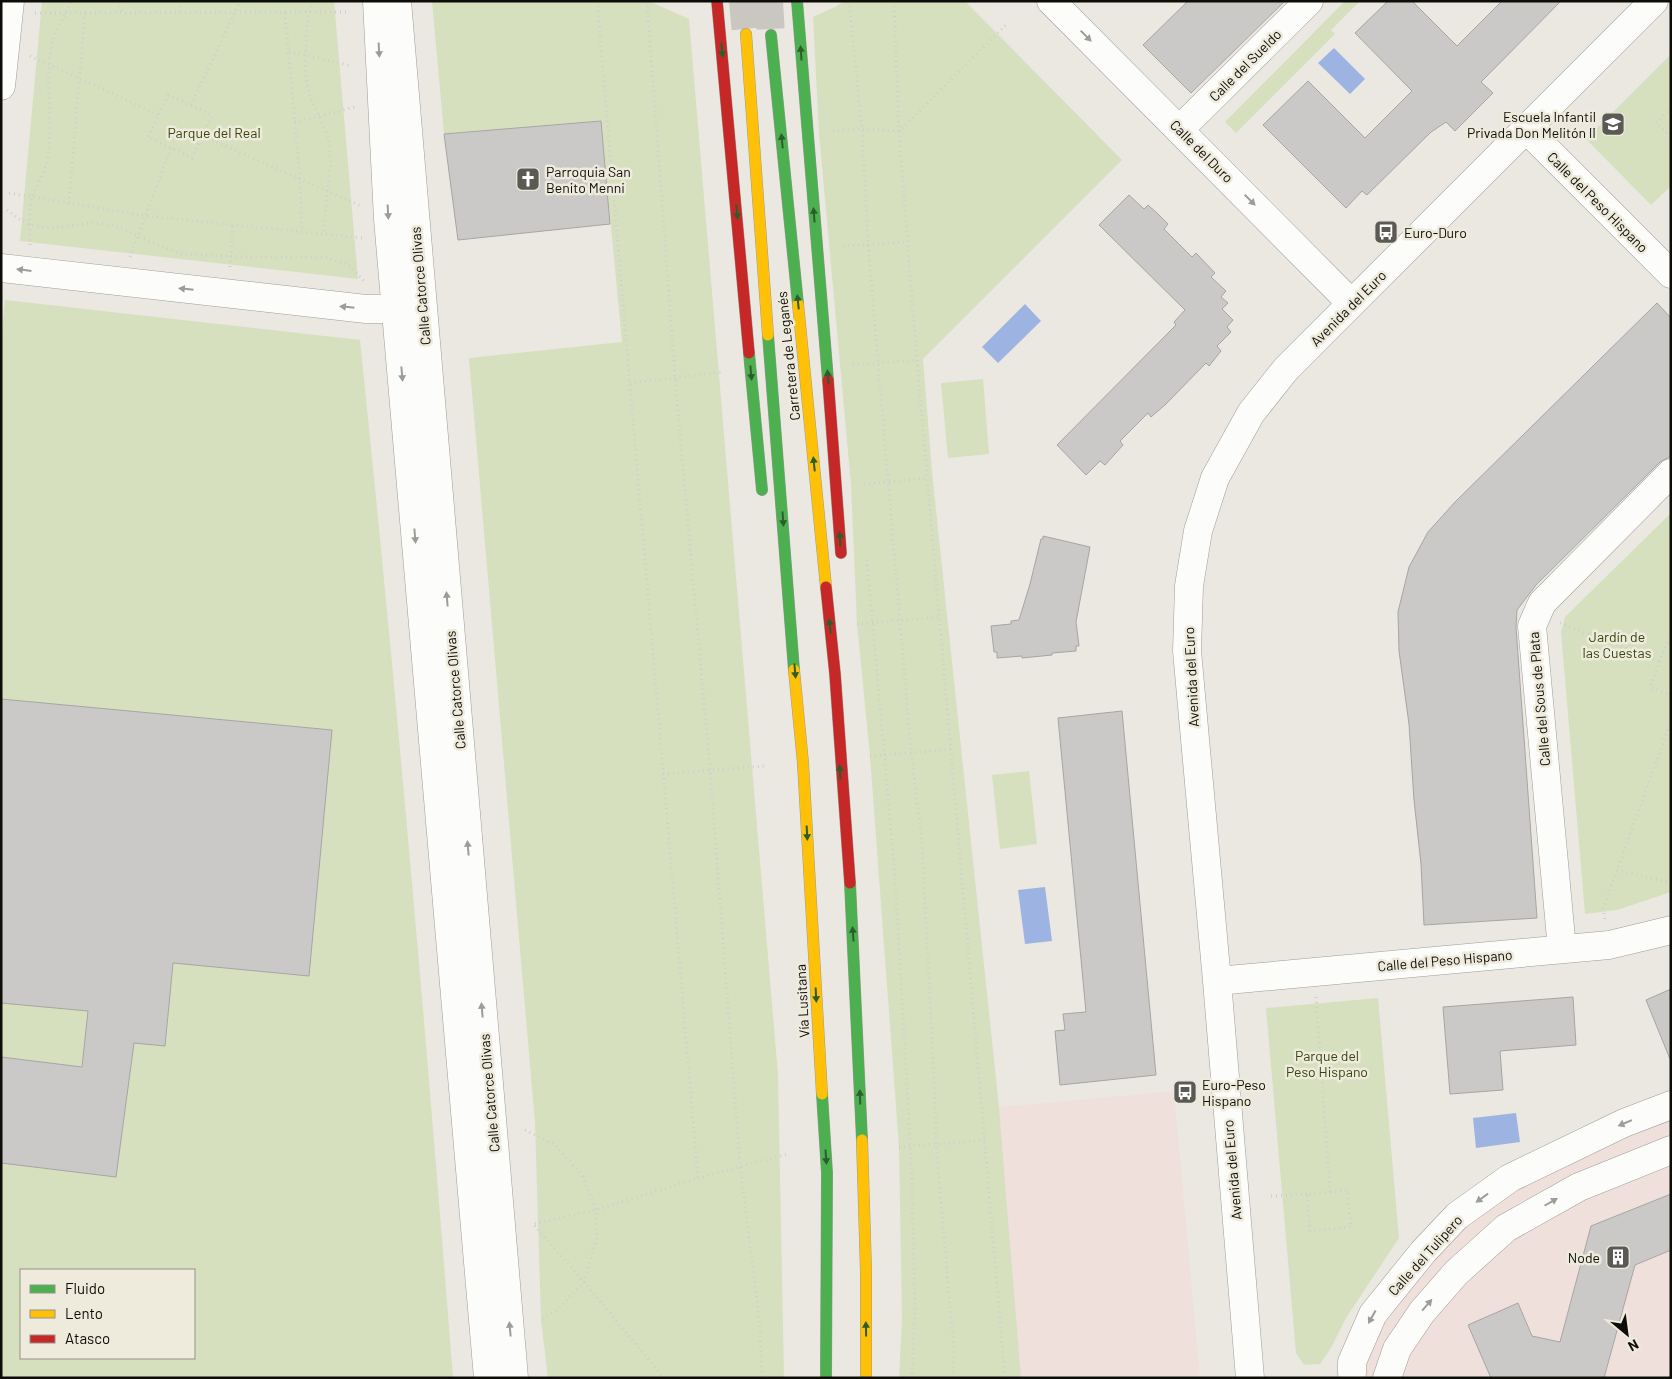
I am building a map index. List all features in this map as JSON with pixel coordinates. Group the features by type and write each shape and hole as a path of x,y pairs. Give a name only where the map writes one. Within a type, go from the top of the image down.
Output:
{"main road":[{"path":"717,1 763,505"},
{"path":"797,1 837,484 841,569"},
{"name":"Carretera de Leganés","path":"746,34 790,622"},
{"name":"Carretera de Leganés","path":"771,35 835,674"},
{"path":"775,579 779,596 790,622"},
{"name":"Vía Lusitana","path":"790,622 803,763 827,1173 826,1378"},
{"path":"842,633 835,674 839,760 854,958 863,1170 866,1378"}],"street":[{"name":"Calle Catorce Olivas","path":"377,1 388,209 396,310 488,1378"},
{"name":"Calle Catorce Olivas","path":"397,1 514,1378"},
{"name":"Calle del Duro","path":"1051,1 1351,303"},
{"name":"Calle del Sueldo","path":"1180,129 1309,1"},
{"name":"Avenida del Euro","path":"1250,1378 1187,651 1189,586 1198,531 1215,478 1251,413 1286,369 1654,1"},
{"path":"1,86 18,7"},
{"name":"Calle del Peso Hispano","path":"1526,129 1671,274"},
{"path":"1,268 366,310 396,310"},
{"name":"Calle del Sous de Plata","path":"1562,950 1532,626 1542,603 1671,473"},
{"name":"Calle del Peso Hispano","path":"1217,981 1610,945 1671,930"},
{"name":"Calle del Tulipero","path":"1349,1376 1352,1362 1373,1314 1423,1252 1457,1216 1510,1178 1624,1122 1671,1105"},
{"path":"1387,1378 1397,1349 1422,1312 1456,1273 1506,1228 1578,1187 1671,1150"},
{"path":"1349,1376 1362,1371 1371,1373 1378,1378"}],"path":[{"path":"30,246 32,197 46,168 51,139 48,94 49,65 53,38 67,13 71,1"},
{"path":"117,1 124,13"},
{"path":"179,1 180,13"},
{"path":"191,106 240,1"},
{"path":"312,1 308,23 305,73 310,97 328,138 331,163 324,235"},
{"path":"597,1 698,1178"},
{"path":"647,1 675,377 710,770 740,1165 760,1326 762,1378"},
{"path":"849,1 862,129 868,244 911,751 922,842 936,1144 954,1352 952,1378"},
{"path":"894,1 899,131 917,360 1005,1378"},
{"path":"18,7 67,13 234,14 349,12"},
{"path":"69,203 85,13"},
{"path":"285,13 300,179 302,232"},
{"path":"830,123 830,132 862,129 899,131 1007,24"},
{"path":"288,52 352,66"},
{"path":"25,54 159,115"},
{"path":"168,95 191,106 212,115 192,158 148,137 168,95"},
{"path":"295,122 355,107"},
{"path":"1671,108 1656,123 1671,137"},
{"path":"203,136 361,206"},
{"path":"129,259 171,148"},
{"path":"9,193 146,216 364,238"},
{"path":"7,210 22,221 35,226 55,228 90,224 114,225 181,254 326,257 348,264 365,282"},
{"path":"229,273 232,225"},
{"path":"839,246 908,242"},
{"path":"850,365 917,360"},
{"path":"630,383 724,372"},
{"path":"861,484 928,478"},
{"path":"867,553 895,876 910,1146 915,1304 912,1378"},
{"path":"857,624 940,617"},
{"path":"1554,622 1660,661"},
{"path":"1671,633 1650,687 1671,695"},
{"path":"1606,927 1603,909 1671,722"},
{"path":"870,756 952,749"},
{"path":"663,774 764,766"},
{"path":"1617,870 1671,883"},
{"path":"1316,994 1330,1192"},
{"path":"525,1130 555,1145 582,1174 596,1210 597,1238 584,1282 558,1309 541,1320"},
{"path":"898,1147 985,1140"},
{"path":"664,1378 533,1224 596,1210 740,1165 788,1154"},
{"path":"1272,1196 1347,1190 1351,1227 1310,1231 1307,1194"}],"shaded area":[{"path":"1174,1091 1200,1378 1021,1378 999,1107"},
{"path":"1671,1105 1671,1378 1331,1378 1373,1314 1457,1216"}],"green space":[{"name":"Parque del Real","path":"42,1 334,1 358,279 20,241"},
{"path":"432,1 649,1 689,19 778,1075 784,1378 548,1378 541,1320 535,1123 469,358 622,342 601,122 444,134"},
{"path":"844,1 965,1 1122,160 923,359 932,472 999,1107 1021,1378 899,1378 902,1319 899,1147 870,756 857,624 851,485 819,133 813,17"},
{"path":"1345,1 1360,1 1331,30 1335,34 1236,133 1225,122"},
{"path":"1671,54 1671,186 1651,205 1586,139"},
{"path":"5,300 360,340 410,859 453,1378 1,1378 1,342"},
{"path":"983,379 989,454 948,458 941,383"},
{"name":"Jardín de las Cuestas","path":"1671,513 1671,892 1617,910 1585,914 1561,632 1565,617"},
{"path":"1029,771 1037,844 1000,849 992,775"},
{"name":"Parque del Peso Hispano","path":"1378,998 1399,1238 1346,1318 1331,1348 1320,1364 1304,1365 1296,1353 1266,1008"}],"water":[{"path":"1334,48 1365,79 1350,94 1318,63"},
{"path":"1025,304 1041,321 998,363 982,347"},
{"path":"1045,887 1052,941 1025,944 1018,890"},
{"path":"1516,1113 1520,1142 1476,1148 1473,1118"}],"building":[{"path":"1188,1 1285,1 1191,93 1143,45"},
{"path":"1388,1 1412,1 1457,46 1502,1 1561,1 1481,82 1493,93 1455,131 1446,122 1431,132 1367,195 1362,191 1346,208 1263,125 1308,81 1365,138 1412,91 1355,33"},
{"name":"Parroquia San Benito Menni","path":"601,121 610,224 458,240 444,134"},
{"path":"1129,195 1144,209 1148,205 1158,214 1168,224 1164,229 1192,257 1196,253 1215,273 1211,277 1226,291 1221,297 1228,303 1222,309 1233,320 1227,327 1231,332 1217,346 1221,351 1209,366 1206,363 1151,417 1148,413 1120,441 1123,445 1105,465 1100,461 1086,475 1057,445 1176,325 1174,322 1185,310 1099,225"},
{"path":"1657,303 1671,318 1671,456 1660,462 1536,585 1517,610 1516,627 1537,918 1424,925 1421,864 1414,800 1409,724 1399,651 1398,612 1409,567 1428,532 1455,502"},
{"path":"1043,536 1090,547 1076,622 1079,646 1076,646 1076,651 1052,653 1052,655 997,658 997,652 994,652 991,626 1011,624 1011,621 1019,620"},
{"path":"1,699 332,730 309,976 173,963 165,1046 134,1043 116,1177 1,1163 1,1057 82,1067 88,1011 1,1003"},
{"path":"1122,711 1156,1075 1060,1085 1055,1031 1065,1030 1063,1014 1086,1012 1058,718"},
{"path":"1671,989 1671,1059 1670,1059 1646,1000"},
{"path":"1573,997 1576,1045 1500,1051 1503,1090 1450,1094 1443,1007"},
{"path":"1671,1194 1671,1250 1635,1265 1604,1378 1491,1378 1468,1325 1518,1303 1532,1336 1560,1342 1591,1226"}],"tunnel":[{"path":"743,1 746,34"},
{"path":"769,1 771,35"}],"traffic: fast":[{"path":"797,1 828,380"},
{"path":"771,35 798,304"},
{"path":"768,335 794,670"},
{"path":"749,353 762,490"},
{"path":"850,883 862,1140"},
{"path":"822,1094 827,1173 826,1378"}],"traffic: slow":[{"path":"746,34 768,335"},
{"path":"798,304 826,587"},
{"path":"794,670 803,763 822,1094"},
{"path":"862,1140 866,1271 866,1378"}],"traffic: jam":[{"path":"717,1 749,353"},
{"path":"828,380 841,553"},
{"path":"826,587 835,674 850,883"}],"place":[{"name":"Escuela Infantil Privada Don Melitón II","path":"1613,124"},
{"name":"Parroquia San Benito Menni","path":"528,179"},
{"name":"Euro-Duro","path":"1386,232"},
{"name":"Euro-Peso Hispano","path":"1185,1092"},
{"name":"Node","path":"1618,1257"}]}
